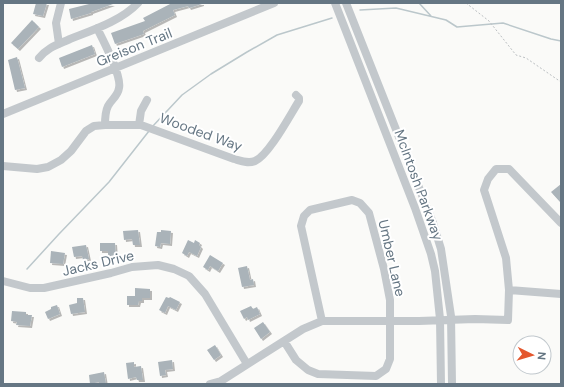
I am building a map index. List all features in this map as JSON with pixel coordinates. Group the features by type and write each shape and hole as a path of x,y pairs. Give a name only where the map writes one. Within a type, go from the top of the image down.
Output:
{"street":[{"path":"59,44 56,22 61,3"},
{"path":"38,58 45,50 97,28 132,10 138,3"},
{"name":"Greison Trail","path":"3,114 274,3"},
{"name":"McIntosh Parkway","path":"335,3 415,208 429,248 435,271 440,320 441,384"},
{"name":"McIntosh Parkway","path":"346,3 433,223 441,248 452,320 452,384"},
{"path":"97,28 118,75 120,88 108,106 105,125"},
{"name":"Wooded Way","path":"3,166 37,169 48,167 61,160 71,151 86,131 94,126 105,125 139,125 234,159 249,162 256,161 268,149 299,101 299,98 296,95"},
{"path":"139,125 141,111 147,100"},
{"path":"210,384 221,380 303,329 322,321 508,320 509,290 506,258 484,190 488,178 496,169 509,169 561,223"},
{"name":"Umber Lane","path":"284,341 296,360 308,370 318,374 376,376 386,369 390,359 390,300 384,269 369,213 360,203 352,200 310,210 304,216 301,226 322,321"},
{"name":"Jacks Drive","path":"3,281 30,288 44,288 132,267 158,265 174,269 189,276 205,294 247,364"},
{"path":"509,290 561,294"}],"path":[{"path":"466,3 489,21 516,55 526,58 561,82"}],"building":[{"path":"36,3 47,3 43,16 33,14"},
{"path":"93,3 113,4 71,19 69,9"},
{"path":"172,3 202,4 189,8 188,6 173,10 175,15 143,31 144,34 115,44 111,33 145,21 143,18"},
{"path":"32,20 39,27 18,49 11,43"},
{"path":"92,45 95,54 62,67 59,58"},
{"path":"17,57 25,88 15,90 8,60"},
{"path":"561,184 561,203 551,192"},
{"path":"138,230 140,245 133,245 132,239 124,240 123,231"},
{"path":"161,230 171,231 170,244 161,243 160,247 155,246 157,232 161,232"},
{"path":"188,240 194,243 195,240 200,243 199,245 201,247 197,256 189,252 187,256 182,253"},
{"path":"100,243 115,243 116,256 108,256 108,251 100,251"},
{"path":"86,245 89,259 83,260 82,256 74,257 72,247"},
{"path":"51,251 65,253 63,264 50,263"},
{"path":"210,255 223,263 218,271 210,266 208,270 203,267"},
{"path":"247,266 250,280 253,279 254,285 242,287 238,268"},
{"path":"135,288 150,289 150,298 142,298 142,301 139,301 138,305 127,305 127,296 135,296"},
{"path":"166,297 170,297 180,302 176,310 168,306 165,313 159,310"},
{"path":"77,298 83,298 85,312 71,314 69,305 77,303"},
{"path":"57,305 60,314 48,319 45,312 51,309 51,307"},
{"path":"251,306 253,309 257,307 260,314 248,320 247,317 244,319 240,311"},
{"path":"12,311 26,312 26,315 32,315 30,326 16,325 17,322 11,321"},
{"path":"263,322 270,332 261,339 254,328"},
{"path":"215,345 221,355 214,360 207,350"},
{"path":"172,360 173,369 165,370 166,375 160,376 158,362"},
{"path":"134,362 134,367 141,366 143,380 137,380 136,377 128,379 126,363"},
{"path":"104,372 106,384 99,384 99,382 90,384 89,375"}],"waterway":[{"path":"419,3 431,16"},
{"path":"360,10 396,8 446,20 457,27 503,23 561,41"},
{"path":"152,127 182,95 211,74 247,52 277,35 332,18"},
{"path":"27,269 109,182 149,131"}]}
